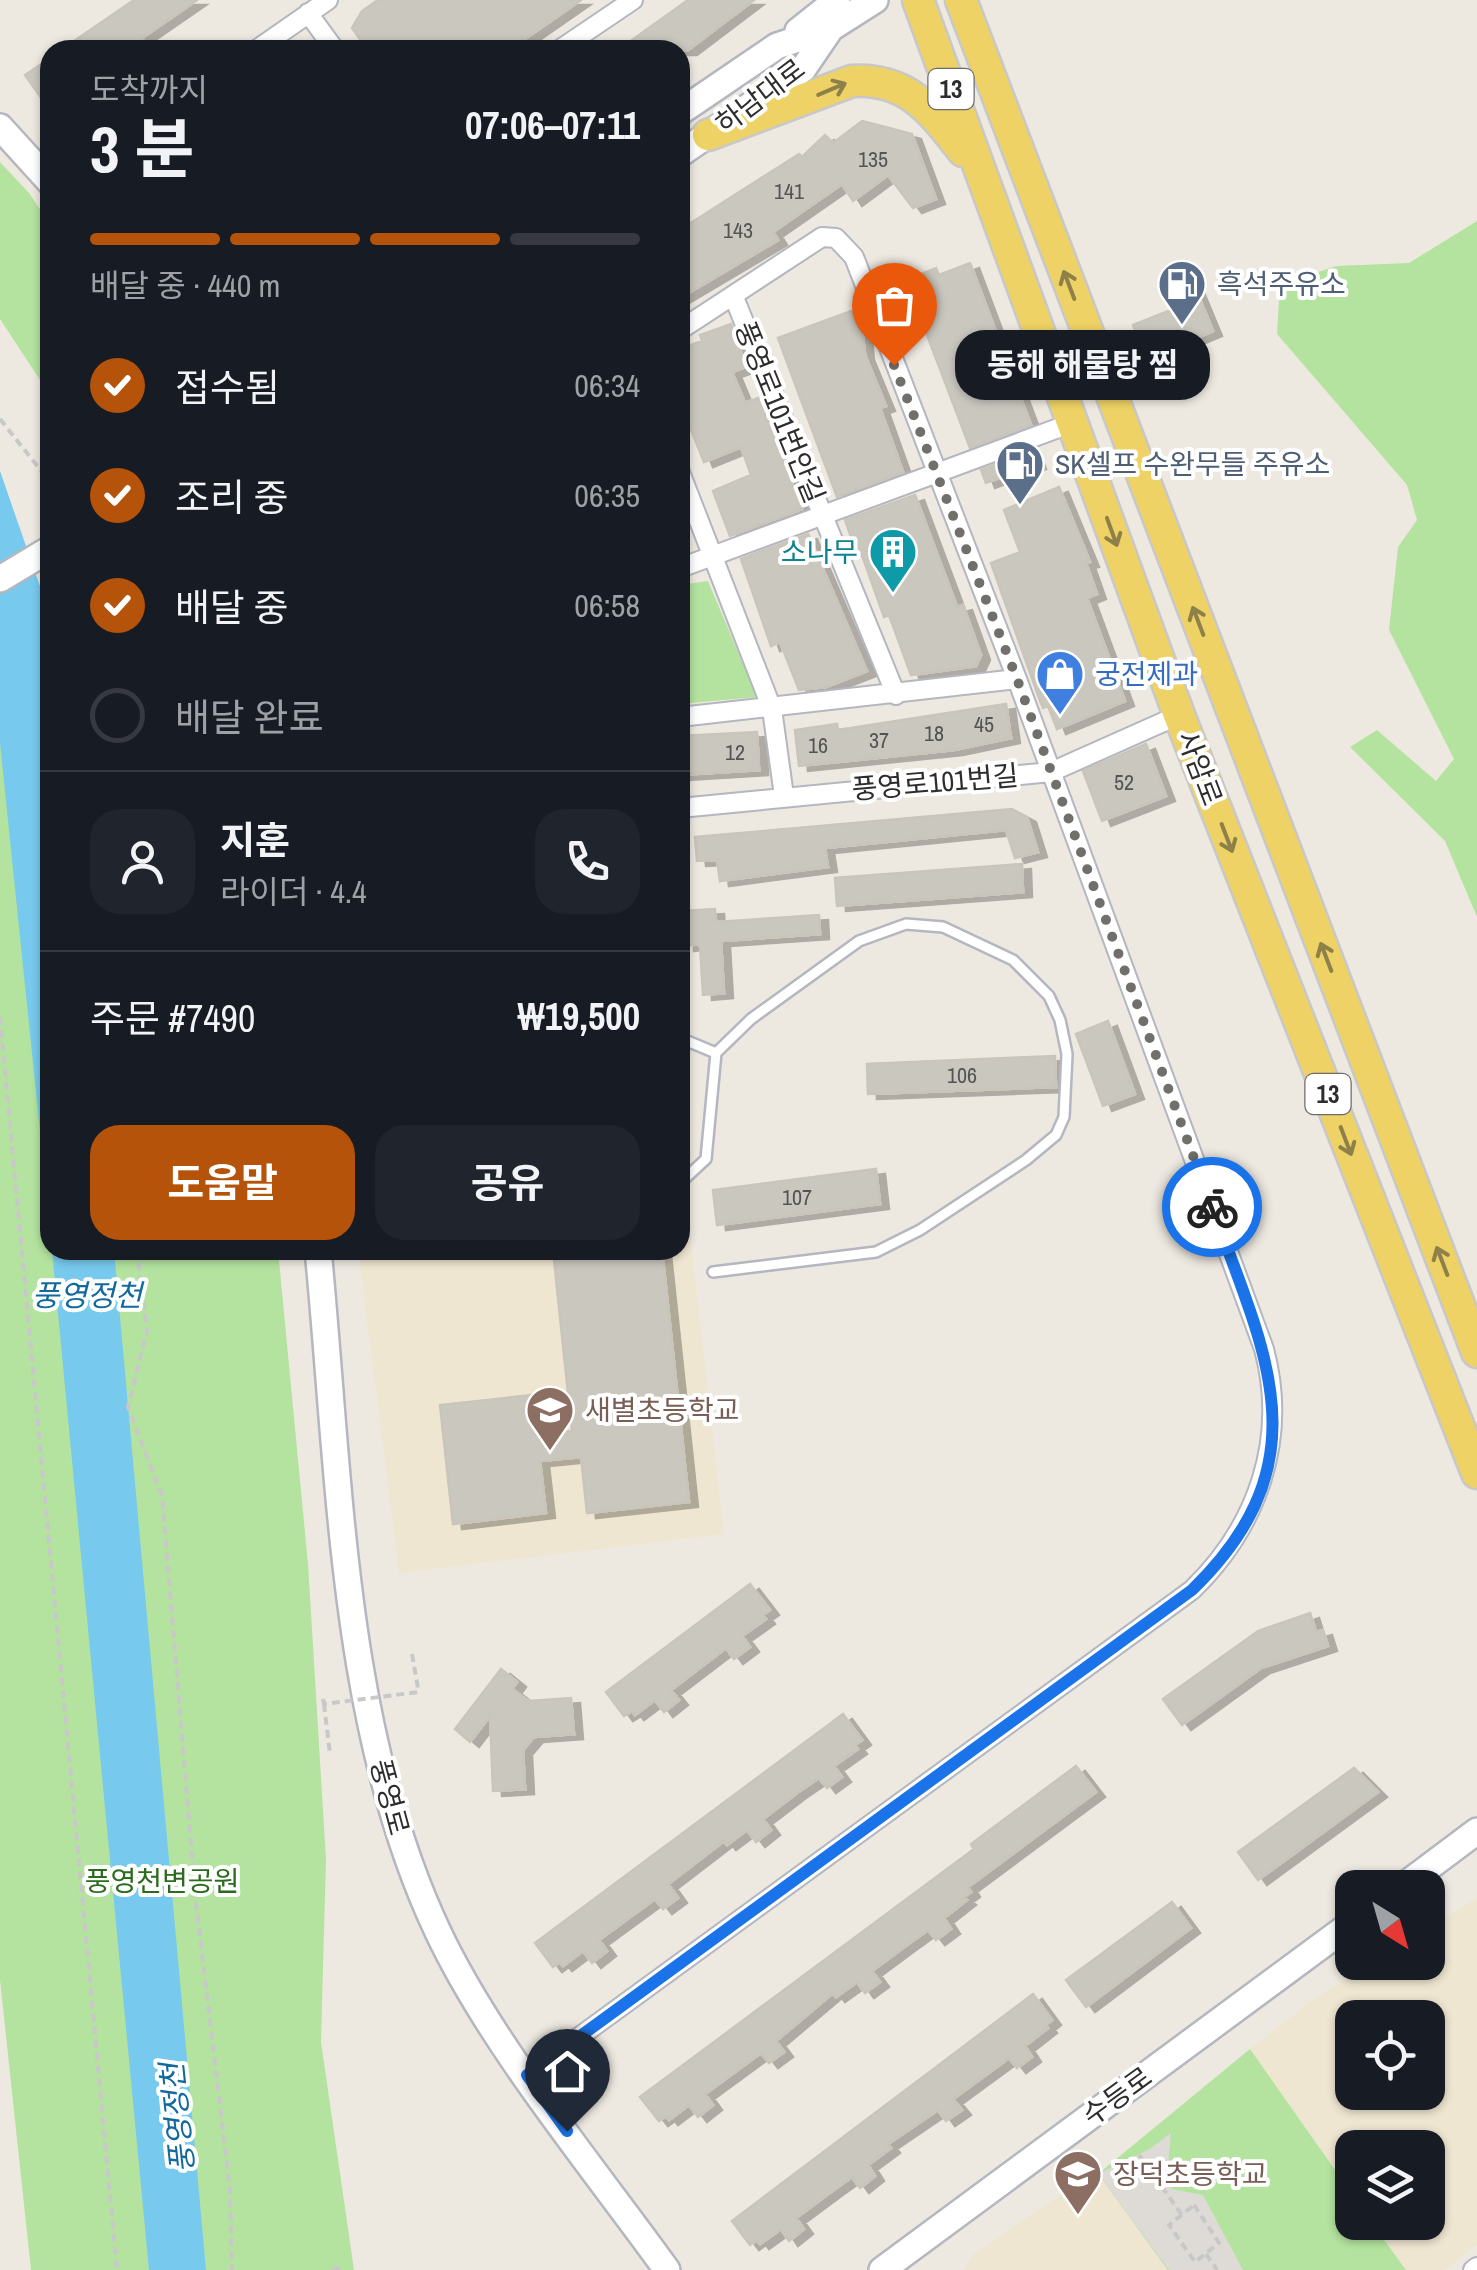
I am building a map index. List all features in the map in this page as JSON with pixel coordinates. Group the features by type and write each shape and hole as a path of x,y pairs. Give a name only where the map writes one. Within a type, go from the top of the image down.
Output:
{"main road":[{"path":"777,46 837,0"},
{"name":"하남대로","path":"690,105 777,46 831,28 874,0"},
{"name":"사암로","path":"918,0 1179,715 1477,1473"},
{"name":"사암로","path":"960,0 1477,1352"},
{"name":"하남대로","path":"690,147 803,69 831,28"},
{"path":"708,135 852,81 873,80 910,91 931,109 983,178"},
{"path":"0,127 40,171"},
{"path":"0,580 40,554"},
{"name":"풍영로","path":"319,1260 354,1612 380,1764 402,1840 440,1937 527,2075 667,2270"},
{"path":"1424,1870 1477,1831"},
{"name":"수등로","path":"882,2270 1335,1936"}],"street":[{"path":"267,40 305,7 328,0"},
{"path":"574,40 633,0"},
{"path":"305,7 327,40"},
{"name":"풍영로101번안길","path":"527,2075 1192,1590 1234,1540 1261,1485 1274,1415 1264,1349 1017,679 846,246 836,238 822,236 690,323"},
{"name":"풍영로101번안길","path":"733,295 896,695"},
{"path":"690,564 822,512 1072,423"},
{"path":"690,498 772,709 784,796"},
{"path":"690,716 1017,679"},
{"name":"풍영로101번길","path":"690,807 1051,772 1179,715"}],"lane":[{"path":"690,1174 706,1159 716,1053 751,1019 859,941 906,924 942,927 1013,960 1049,996 1067,1054 1064,1117 1056,1136 920,1230 876,1252 714,1272"},
{"path":"690,1042 716,1053"}],"path":[{"path":"0,419 40,469"},
{"path":"0,1017 117,2270"},
{"path":"138,1260 147,1332 128,1406 162,1496 196,1903 230,2190 232,2270"},
{"path":"330,1754 323,1702 418,1690 412,1654"},
{"path":"1139,2155 1182,2214"},
{"path":"1194,2206 1219,2244 1206,2254 1195,2262 1168,2224 1194,2206"},
{"path":"1206,2254 1218,2270"},
{"path":"332,2270 341,2267"}],"shaded area":[{"name":"새별초등학교","path":"690,1233 724,1534 399,1573 359,1260 690,1260"},
{"path":"1477,1898 1477,2245 1445,2270 1406,2270 1385,2240 1445,2240 1445,2130 1335,2130 1335,2170 1250,2049 1345,1980 1445,1980 1445,1918"},
{"path":"1171,2133 1167,2178 1172,2189 1203,2195 1243,2270 1169,2270 1098,2174 1148,2150"},
{"name":"장덕초등학교","path":"1091,2173 1098,2174 1169,2270 964,2270 973,2255"}],"green space":[{"path":"0,162 40,209 40,380 0,319"},
{"path":"1477,221 1477,917 1445,841 1350,747 1377,730 1436,781 1454,759 1389,630 1398,547 1417,520 1407,485 1277,334 1280,285 1336,266 1409,263"},
{"path":"708,581 757,697 690,703 690,584"},
{"name":"풍영천변공원","path":"40,635 40,1260 279,1260 308,1564 326,1859 321,2042 354,2270 31,2270 0,1980 0,660"},
{"path":"1250,2049 1335,2170 1335,2240 1384,2240 1406,2270 1168,2270 1098,2174"}],"water":[{"name":"풍영정천","path":"0,471 40,586 40,1131 0,743"},
{"name":"풍영정천","path":"53,1260 115,1260 206,2270 149,2270"}],"building":[{"path":"134,0 197,0 143,40 76,40"},
{"path":"378,0 581,0 523,40 361,40 352,28 362,11"},
{"path":"688,0 754,0 690,48 690,40 632,40"},
{"path":"40,65 40,96 25,75"},
{"path":"862,121 912,134 936,199 913,208 888,175 853,201 842,184 773,232 778,240 690,292 690,224 799,154 802,157 825,135 833,143"},
{"path":"970,263 1031,425 970,448 906,280 936,268 939,275"},
{"path":"1191,278 1213,331 1184,343 1187,352 1150,367 1133,325 1171,310 1162,290"},
{"path":"851,311 886,406 880,408 903,472 837,497 778,338"},
{"path":"731,324 746,367 732,372 745,403 758,398 802,509 730,536 713,491 751,475 741,447 704,462 690,427 690,345 702,341 700,335"},
{"path":"1032,451 1037,464 986,483 981,470"},
{"path":"1059,487 1090,562 1086,563 1097,594 1087,598 1125,701 1057,729 1048,706 1043,708 1039,698 991,563 1020,552 1004,510"},
{"path":"915,495 957,607 963,605 981,655 976,666 911,675 889,615 884,617 862,555 858,557 845,520"},
{"path":"808,534 867,671 826,687 799,690 780,642 771,646 741,559"},
{"path":"1006,704 1011,738 954,750 799,766 795,730 837,724 838,730"},
{"path":"757,732 759,770 690,774 690,735"},
{"path":"1146,744 1166,796 1102,821 1083,771"},
{"path":"1012,809 1027,817 1038,852 1015,858 1006,830 825,848 828,867 720,881 717,860 697,861 695,837"},
{"path":"1022,864 1023,892 837,906 835,878"},
{"path":"715,909 716,922 819,915 820,934 721,941 724,993 703,995 700,944 690,945 690,911"},
{"path":"1108,1021 1135,1094 1103,1106 1076,1034"},
{"path":"1055,1056 1056,1087 868,1094 867,1064"},
{"path":"876,1169 880,1204 717,1225 713,1190"},
{"name":"새별초등학교","path":"554,1260 663,1260 689,1502 587,1513 581,1457 540,1461 546,1513 453,1524 440,1405 532,1395 536,1434 572,1431"},
{"path":"750,1584 770,1610 763,1615 766,1619 742,1636 750,1647 734,1659 726,1648 671,1690 679,1700 664,1712 655,1700 635,1715 632,1711 624,1716 606,1692"},
{"path":"1310,1613 1316,1632 1323,1630 1328,1646 1261,1668 1182,1725 1163,1699 1258,1631"},
{"path":"501,1669 517,1682 512,1689 528,1701 571,1698 574,1734 534,1737 523,1750 525,1789 493,1791 490,1716 470,1742 455,1729"},
{"path":"843,1714 862,1740 855,1745 858,1749 834,1766 842,1777 827,1788 819,1778 797,1793 763,1819 771,1830 756,1842 747,1830 727,1845 724,1841 668,1884 678,1898 663,1909 655,1899 599,1940 607,1951 592,1963 583,1951 563,1966 560,1962 553,1967 535,1943"},
{"path":"1076,1766 1096,1792 968,1887 971,1892 964,1897 967,1900 944,1918 951,1929 936,1940 928,1930 872,1971 880,1982 865,1993 857,1982 836,1997 833,1993 776,2041 784,2052 769,2063 761,2053 705,2094 713,2105 698,2117 689,2105 669,2120 666,2116 659,2121 640,2097 974,1849 971,1844"},
{"path":"1354,1768 1378,1792 1258,1880 1238,1852"},
{"path":"1172,1902 1191,1928 1086,2007 1066,1980"},
{"path":"1033,1994 1052,2020 1025,2046 1032,2057 1017,2068 1009,2058 953,2099 962,2110 946,2121 938,2110 888,2144 891,2148 868,2165 875,2176 860,2188 852,2177 796,2218 804,2229 789,2241 781,2229 760,2244 757,2240 750,2245 732,2221"}],"way so far":[{"path":"894,365 1017,679 1212,1207"}],"place":[{"name":"흑석주유소","path":"1182,326"},
{"name":"동해 해물탕 찜","path":"894,365"},
{"name":"SK셀프 수완무들 주유소","path":"1020,506"},
{"name":"소나무","path":"893,594"},
{"name":"궁전제과","path":"1060,716"},
{"name":"새별초등학교","path":"550,1452"},
{"name":"장덕초등학교","path":"1078,2216"}],"route":[{"path":"567,2131 527,2075 1192,1590 1219,1562 1261,1485 1273,1434 1274,1392 1264,1349 1212,1207"}]}
